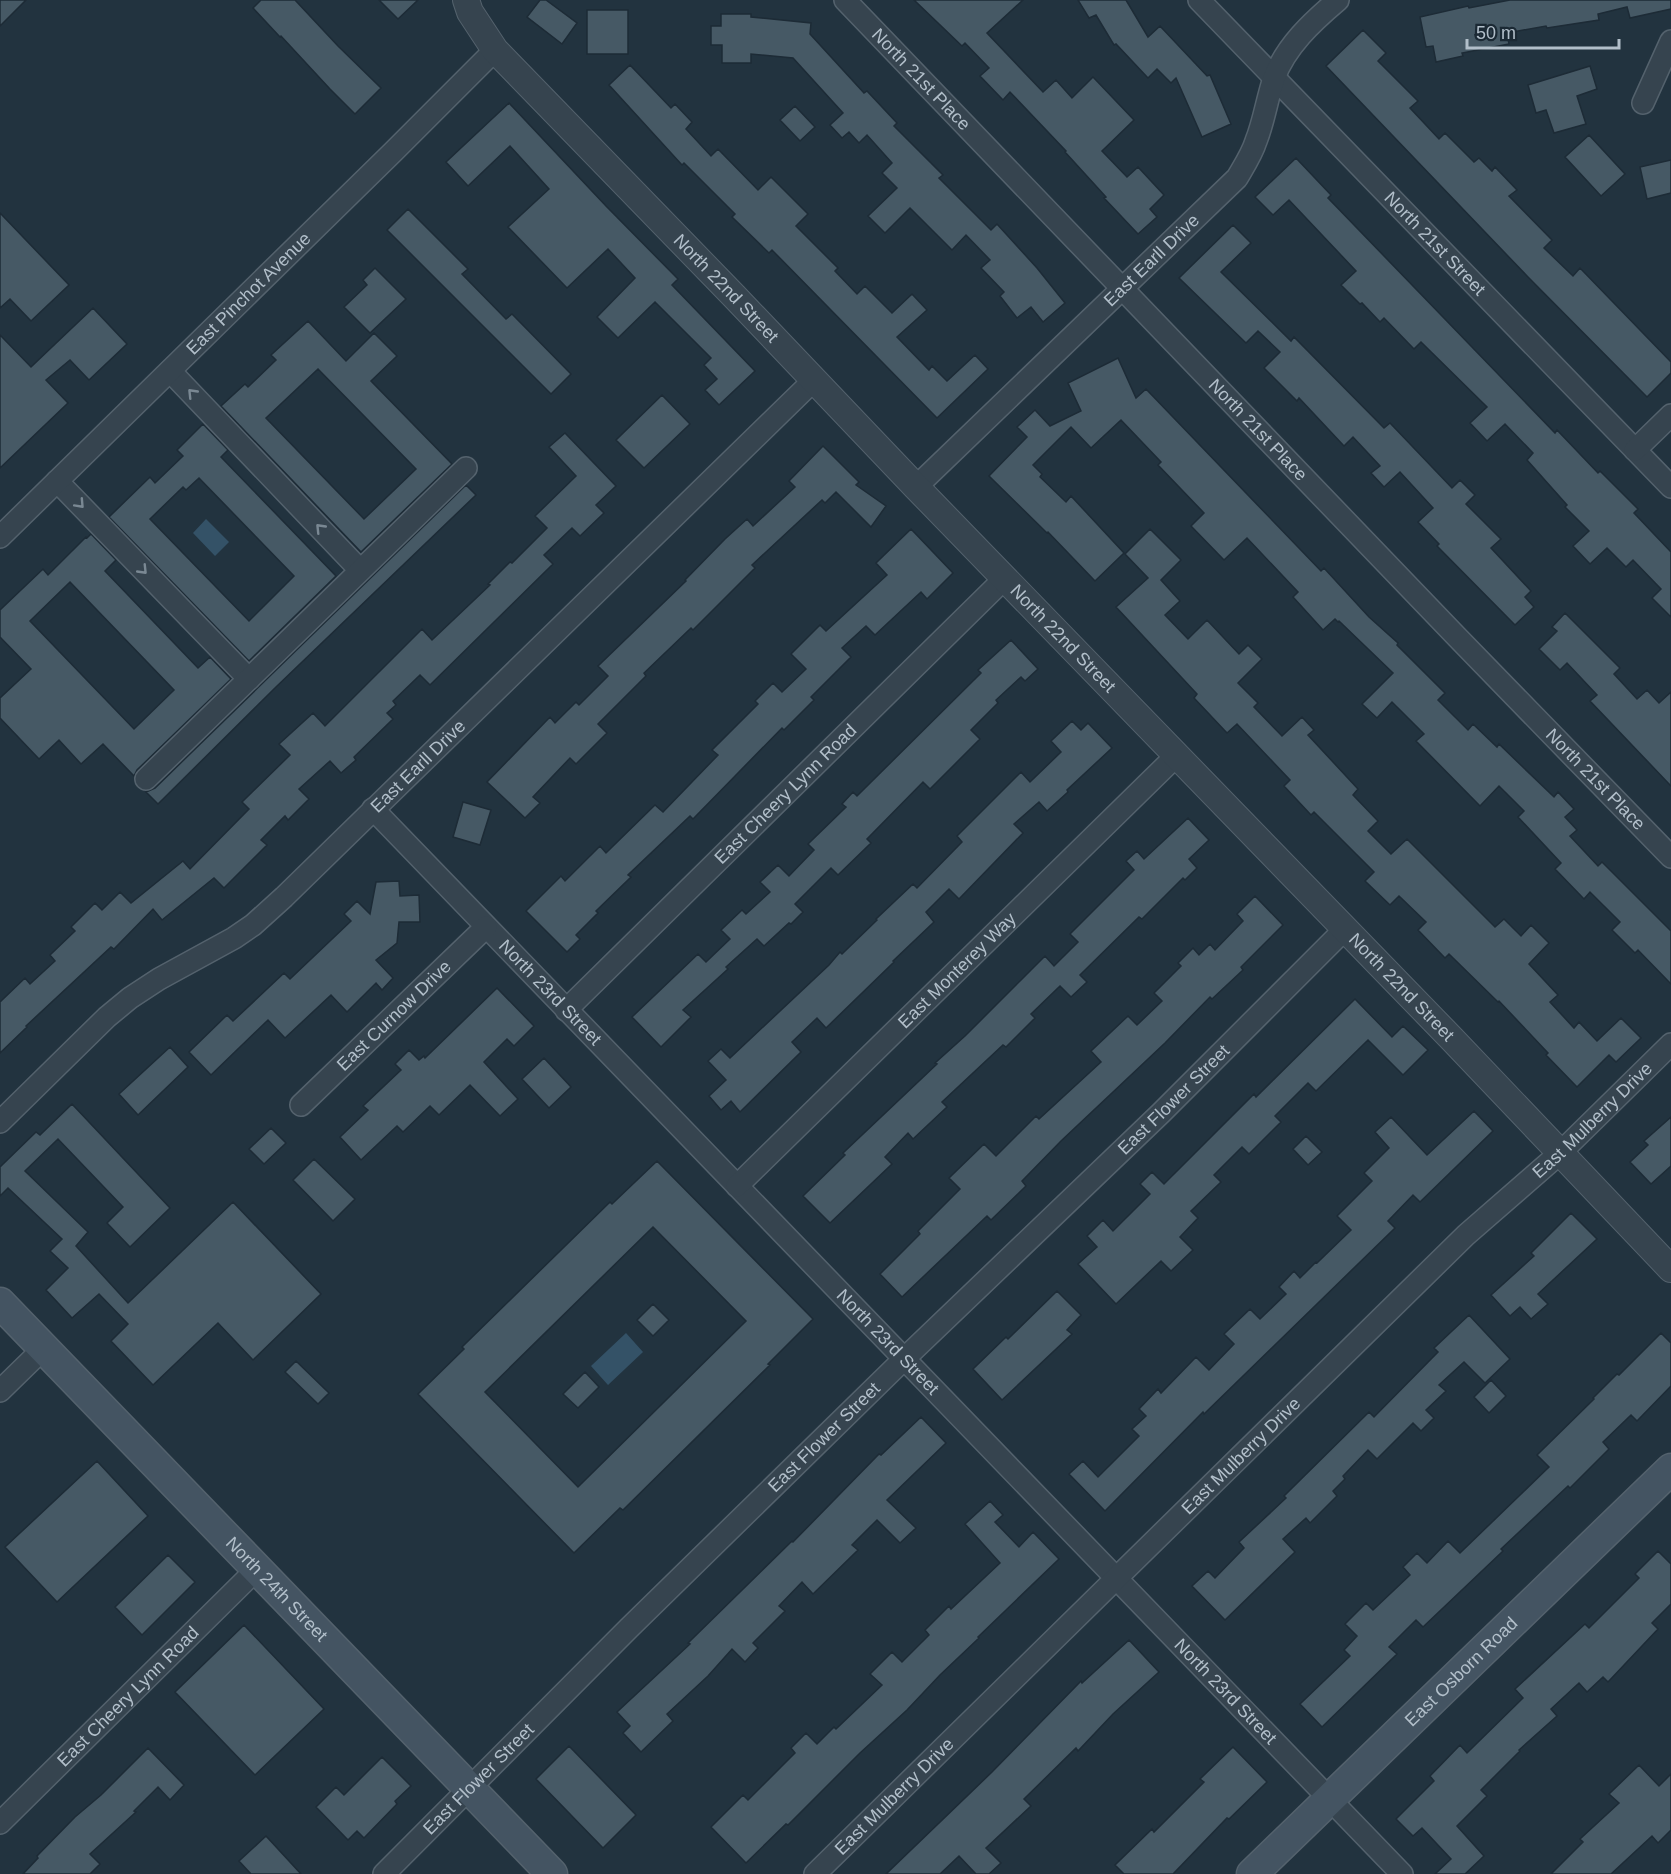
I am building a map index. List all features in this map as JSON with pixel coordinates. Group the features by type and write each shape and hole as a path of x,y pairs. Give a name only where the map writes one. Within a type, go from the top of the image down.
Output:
{"main road":[{"name":"North 24th Street","path":"0,1303 552,1874"},
{"name":"East Osborn Road","path":"1252,1874 1671,1469"}],"street":[{"name":"North 22nd Street","path":"466,0 470,12 495,50 1671,1269"},
{"name":"North 21st Place","path":"845,0 1671,856"},
{"name":"North 21st Street","path":"1199,0 1671,487"},
{"name":"East Earll Drive","path":"916,487 1237,178 1257,140 1275,77 1307,27 1338,0"},
{"path":"1643,103 1671,41"},
{"name":"East Pinchot Avenue","path":"0,537 394,152 495,50"},
{"path":"170,370 360,570"},
{"name":"East Earll Drive","path":"0,1122 99,1024 130,998 159,979 234,938 253,925 284,897 814,381"},
{"path":"1635,450 1671,415"},
{"path":"146,779 466,468"},
{"path":"57,481 249,679"},
{"name":"East Cheery Lynn Road","path":"566,1010 1005,578"},
{"name":"East Monterey Way","path":"737,1186 1176,756"},
{"name":"North 23rd Street","path":"373,809 1402,1874"},
{"name":"East Curnow Drive","path":"301,1105 486,927"},
{"name":"East Flower Street","path":"384,1874 629,1628 904,1359 1161,1113 1345,929"},
{"name":"East Mulberry Drive","path":"815,1874 1466,1235 1560,1154 1671,1044"},
{"path":"0,1391 44,1348"},
{"name":"East Cheery Lynn Road","path":"0,1823 257,1569"}],"water":[{"path":"206,519 229,542 215,556 193,533"},
{"path":"626,1333 643,1352 608,1385 591,1366"}],"building":[{"path":"0,0 26,0 0,26"},
{"path":"261,0 295,0 381,88 355,114 253,8"},
{"path":"379,0 418,0 398,19"},
{"path":"540,0 546,0 577,23 562,44 527,17"},
{"path":"914,0 1023,0 987,33 1043,92 1056,80 1072,98 1093,77 1134,120 1102,151 1127,177 1138,167 1164,195 1150,209 1157,217 1138,234 1104,198 1106,197 1066,151 1010,92 1003,100 980,76 989,68 965,43 962,46"},
{"path":"1078,0 1126,0 1148,37 1160,26 1207,76 1210,75 1231,124 1202,137 1176,78 1171,83 1157,69 1148,78 1116,44 1114,45 1096,15 1089,18"},
{"path":"1510,0 1671,0 1671,9 1630,18 1627,7 1598,14 1599,20 1507,33 1509,44 1462,53 1463,56 1436,62 1433,46 1426,47 1420,17 1468,6 1469,8"},
{"path":"587,10 628,10 628,54 587,54"},
{"path":"721,14 751,14 751,17 811,23 810,34 864,93 867,91 897,123 894,126 943,175 939,178 991,230 997,224 1065,303 1043,322 1031,307 1017,318 1000,296 1004,292 981,268 990,260 966,235 952,250 910,208 885,233 868,216 897,188 882,173 892,163 867,135 859,143 849,132 842,138 830,125 843,113 793,58 751,54 751,63 722,63 722,45 711,45 711,26 721,26"},
{"path":"1363,30 1386,53 1378,61 1418,101 1410,108 1439,139 1445,133 1474,162 1479,158 1492,171 1495,167 1517,190 1509,196 1552,240 1544,248 1573,276 1580,268 1671,362 1671,373 1647,397 1528,277 1326,66"},
{"path":"630,65 671,108 675,104 692,122 686,129 711,156 718,149 758,190 771,177 808,214 796,226 838,268 835,271 857,294 865,286 892,313 912,294 927,310 897,337 929,370 932,366 947,381 975,355 988,369 937,418 772,250 769,253 732,217 735,214 684,163 682,165 609,85"},
{"path":"1590,66 1597,89 1577,96 1586,124 1554,133 1546,110 1536,113 1528,85"},
{"path":"509,103 678,279 672,285 755,371 719,405 705,390 717,379 704,365 711,358 655,302 618,338 597,317 635,278 608,249 567,288 508,227 549,189 510,146 468,186 446,162"},
{"path":"795,106 815,127 800,141 780,120"},
{"path":"1589,135 1625,174 1601,196 1565,157"},
{"path":"1296,158 1331,195 1328,198 1555,433 1557,430 1598,473 1600,471 1638,509 1634,513 1671,552 1671,617 1652,598 1661,589 1633,560 1626,567 1607,548 1590,564 1573,546 1589,531 1565,507 1567,505 1527,460 1533,453 1505,424 1487,441 1470,423 1487,407 1421,342 1414,349 1384,318 1380,322 1341,285 1356,271 1289,200 1273,215 1255,197"},
{"path":"1671,160 1671,193 1647,199 1640,167"},
{"path":"408,209 468,269 462,274 506,319 512,314 571,374 551,394 387,230"},
{"path":"0,213 69,285 31,321 10,299 0,308"},
{"path":"1233,225 1251,243 1221,272 1291,341 1294,337 1384,428 1390,423 1452,488 1460,480 1475,495 1466,504 1501,539 1491,548 1531,591 1525,597 1534,607 1515,625 1437,546 1439,544 1418,522 1433,508 1400,472 1384,487 1371,473 1380,466 1353,437 1344,446 1299,398 1297,401 1264,368 1280,352 1258,331 1246,343 1179,278"},
{"path":"375,268 406,299 370,333 344,307 367,285 363,280"},
{"path":"93,308 127,344 89,380 70,360 46,380 68,403 0,468 0,335 31,367"},
{"path":"308,321 346,361 374,333 397,356 371,381 452,464 361,552 221,406 245,384 248,387 276,360 271,355","holes":["318,369 416,469 364,519 266,418"]},
{"path":"1118,358 1136,398 1146,389 1321,571 1324,568 1369,617 1398,643 1397,645 1445,693 1438,700 1468,730 1473,724 1497,747 1499,744 1554,797 1558,792 1574,809 1565,817 1577,830 1570,836 1598,866 1602,862 1671,931 1671,984 1638,950 1635,953 1612,930 1620,922 1590,892 1584,899 1555,869 1561,863 1518,817 1524,811 1499,786 1480,806 1416,741 1424,734 1392,702 1377,718 1362,704 1393,673 1339,621 1335,619 1323,630 1293,597 1298,592 1247,538 1224,560 1191,526 1204,513 1158,465 1161,462 1121,420 1091,448 1071,427 1033,465 1042,474 1040,477 1066,502 1071,496 1124,553 1095,581 989,476 1027,437 1017,427 1035,410 1050,426 1081,411 1068,383"},
{"path":"662,395 690,424 644,468 616,440"},
{"path":"203,424 228,450 221,457 336,576 249,661 109,517 150,477 155,483 183,456 177,450","holes":["199,478 294,576 249,621 150,519 183,487 186,490"]},
{"path":"565,433 616,486 596,505 604,513 580,536 572,528 544,555 553,564 430,685 420,675 393,701 396,705 387,713 393,719 354,757 356,760 341,773 330,761 299,789 309,799 288,820 285,816 261,840 267,845 224,888 214,878 162,920 153,909 114,949 111,947 0,1053 0,1002 25,978 30,984 55,961 50,955 75,931 71,927 95,903 102,910 120,892 131,903 183,861 190,869 249,809 242,802 290,755 279,744 313,713 325,726 422,629 432,640 547,528 535,516 576,476 549,447"},
{"path":"823,446 859,482 856,485 886,506 871,527 836,492 825,503 822,500 752,565 755,568 693,630 691,628 644,673 646,676 598,724 607,733 576,764 570,758 533,797 540,803 525,818 487,782 550,717 555,723 576,702 579,705 608,676 598,666 747,519 753,526 795,487 789,481"},
{"path":"466,485 476,495 158,804 146,792 155,788"},
{"path":"911,529 953,573 927,599 921,592 875,635 866,626 842,648 851,657 811,697 814,700 784,730 782,728 693,819 690,816 628,875 631,877 596,911 598,913 576,935 580,939 567,952 526,911 561,876 565,881 600,846 606,853 655,805 663,812 718,755 712,750 758,704 755,701 773,683 782,692 806,669 791,654 820,625 826,631 887,575 876,563"},
{"path":"1150,529 1181,560 1161,580 1180,601 1165,615 1188,639 1207,620 1239,654 1248,645 1262,659 1238,683 1258,703 1254,707 1282,736 1302,717 1314,730 1308,735 1358,789 1353,795 1378,821 1368,831 1391,854 1407,839 1495,927 1504,919 1521,936 1531,925 1549,943 1529,964 1558,995 1550,1002 1574,1028 1579,1022 1597,1041 1621,1018 1641,1038 1616,1062 1609,1055 1577,1087 1499,1001 1449,954 1445,958 1418,930 1426,922 1399,896 1390,905 1365,881 1374,872 1314,812 1311,815 1284,786 1290,780 1237,724 1227,733 1194,698 1197,694 1116,607 1148,578 1125,554"},
{"path":"91,534 116,560 105,571 198,668 210,657 231,679 137,770 134,776 103,744 81,764 59,740 39,759 0,718 0,698 31,669 0,637 0,610 43,569 48,575","holes":["70,582 174,690 134,729 30,621"]},
{"path":"1565,613 1620,668 1614,674 1637,699 1647,690 1659,703 1671,692 1671,786 1590,701 1597,695 1567,663 1560,670 1539,649 1557,631 1552,627"},
{"path":"1011,640 1038,669 1025,681 1021,677 996,700 998,703 971,730 980,739 930,789 923,782 867,839 871,843 838,875 831,868 795,904 803,912 791,924 789,923 764,946 757,939 726,967 728,969 683,1010 691,1017 661,1047 632,1017 698,954 706,962 730,939 721,930 742,910 746,914 770,892 760,882 778,865 789,876 814,850 808,844 846,807 842,804 853,792 857,796 981,673 978,670"},
{"path":"1072,721 1081,730 1088,723 1112,748 1047,811 1039,802 1014,824 1023,833 959,899 949,889 926,912 934,922 826,1028 817,1018 792,1042 801,1052 740,1112 731,1101 721,1110 709,1096 726,1080 708,1061 721,1049 730,1058 840,952 842,954 913,884 917,888 962,842 957,836 1021,772 1030,782 1061,752 1051,741"},
{"path":"463,802 491,810 480,845 453,837"},
{"path":"1188,818 1209,840 1189,859 1197,868 1185,880 1183,878 1142,919 1139,917 1080,975 1087,982 1071,997 1060,986 1031,1014 1035,1018 1006,1047 1003,1045 942,1102 947,1107 913,1139 908,1133 885,1157 892,1164 830,1223 803,1196 845,1155 843,1153 937,1064 935,1063 1045,956 1054,966 1078,942 1070,934 1134,870 1126,861 1137,851 1144,859"},
{"path":"399,881 400,896 419,895 420,922 399,922 397,943 376,960 393,978 382,990 376,983 347,1012 331,995 285,1038 268,1020 211,1075 189,1052 227,1015 233,1021 284,973 290,979 351,921 344,914 357,901 370,914 376,882"},
{"path":"1255,896 1283,925 1241,967 1243,970 1212,999 1210,997 1165,1043 1061,1141 1022,1181 1026,1186 991,1220 987,1216 902,1297 880,1274 960,1189 949,1178 984,1144 996,1156 1036,1116 1039,1119 1101,1062 1091,1051 1128,1016 1137,1025 1162,1001 1154,993 1181,966 1178,963 1193,948 1199,955 1210,944 1215,950 1243,921 1237,914"},
{"path":"497,988 534,1026 514,1046 507,1039 484,1062 518,1099 500,1116 470,1085 439,1115 430,1106 403,1132 397,1126 361,1160 340,1137 368,1110 363,1106 401,1070 395,1064 409,1050 419,1060 424,1056 425,1058"},
{"path":"1355,999 1392,1037 1403,1026 1428,1050 1403,1075 1368,1040 1316,1091 1308,1083 1275,1116 1281,1122 1249,1154 1242,1147 1214,1175 1221,1182 1191,1211 1198,1218 1180,1237 1193,1250 1171,1271 1161,1261 1116,1304 1078,1264 1097,1247 1087,1236 1103,1220 1113,1231 1150,1194 1140,1184 1152,1172 1164,1184 1254,1094 1256,1097"},
{"path":"170,1047 188,1067 138,1115 119,1094"},
{"path":"544,1058 571,1087 549,1108 522,1079"},
{"path":"72,1104 170,1208 130,1247 107,1223 123,1207 58,1139 25,1171 88,1232 76,1246 128,1303 233,1202 321,1294 253,1360 218,1323 153,1385 111,1341 128,1324 99,1294 72,1318 46,1290 68,1268 50,1251 62,1239 8,1188 0,1196 0,1167 36,1132 40,1135"},
{"path":"1474,1111 1493,1131 1420,1202 1413,1195 1388,1221 1395,1228 1204,1414 1203,1412 1105,1511 1069,1474 1083,1461 1098,1477 1139,1436 1132,1429 1146,1416 1139,1409 1158,1389 1161,1393 1196,1357 1209,1370 1234,1344 1224,1334 1250,1309 1260,1319 1286,1294 1279,1287 1294,1271 1300,1278 1351,1230 1337,1216 1372,1181 1364,1173 1389,1148 1375,1132 1391,1117 1427,1155"},
{"path":"1671,1117 1671,1166 1651,1184 1630,1162 1648,1145 1644,1141"},
{"path":"271,1128 286,1143 264,1164 249,1149"},
{"path":"1306,1136 1322,1152 1308,1165 1293,1149"},
{"path":"314,1159 355,1199 333,1221 293,1180"},
{"path":"657,1161 813,1319 768,1364 770,1365 623,1510 620,1508 574,1553 418,1394 464,1349 462,1347 610,1202 612,1204","holes":["653,1227 746,1321 578,1487 485,1392"]},
{"path":"1571,1213 1597,1239 1538,1294 1548,1304 1531,1319 1520,1307 1510,1316 1491,1295 1534,1256 1531,1253"},
{"path":"1057,1291 1081,1315 1067,1330 1072,1334 1002,1400 973,1369 1006,1337 1008,1339"},
{"path":"653,1304 669,1320 653,1336 637,1320"},
{"path":"1469,1315 1510,1359 1485,1383 1464,1362 1439,1385 1446,1391 1426,1410 1434,1418 1421,1431 1413,1423 1377,1459 1368,1450 1343,1476 1345,1479 1333,1491 1337,1496 1310,1523 1306,1518 1283,1539 1295,1552 1225,1620 1192,1586 1208,1571 1215,1578 1244,1548 1239,1542 1286,1498 1284,1496 1369,1412 1374,1417 1438,1352 1434,1348"},
{"path":"1661,1333 1671,1343 1671,1386 1637,1421 1631,1415 1603,1442 1609,1449 1570,1488 1568,1486 1501,1549 1503,1551 1423,1627 1416,1620 1389,1647 1397,1654 1322,1727 1300,1704 1350,1656 1344,1650 1357,1636 1345,1624 1366,1603 1373,1610 1410,1575 1403,1567 1417,1553 1427,1563 1448,1541 1460,1553 1549,1467 1537,1455"},
{"path":"296,1361 329,1393 318,1404 285,1372"},
{"path":"585,1372 599,1387 578,1408 563,1394"},
{"path":"1491,1380 1506,1396 1489,1413 1474,1397"},
{"path":"921,1417 946,1443 887,1500 916,1528 900,1543 877,1520 852,1545 858,1550 813,1594 802,1582 779,1606 785,1611 753,1643 758,1648 745,1662 732,1649 708,1676 667,1714 673,1721 641,1752 623,1733 630,1726 617,1712 690,1644 688,1643 793,1542 879,1454 881,1455"},
{"path":"97,1461 148,1516 57,1602 5,1547"},
{"path":"990,1501 1003,1515 995,1522 1019,1547 1033,1532 1059,1559 907,1710 746,1863 711,1827 743,1795 748,1800 795,1753 791,1748 806,1733 817,1744 834,1727 836,1729 882,1685 870,1674 892,1652 902,1662 929,1635 925,1630 949,1606 951,1609 1000,1563 965,1524"},
{"path":"1658,1551 1671,1564 1671,1604 1652,1623 1658,1629 1608,1682 1603,1677 1587,1692 1579,1683 1551,1709 1557,1716 1519,1750 1481,1790 1487,1796 1457,1826 1484,1856 1465,1874 1435,1874 1451,1859 1422,1828 1413,1836 1396,1819 1434,1781 1430,1776 1460,1745 1467,1753 1523,1698 1515,1689 1585,1624 1589,1628 1639,1578 1635,1574"},
{"path":"168,1555 195,1582 142,1635 115,1607"},
{"path":"244,1625 324,1709 255,1775 175,1692"},
{"path":"1129,1640 1159,1672 1113,1714 1078,1751 1076,1748 1024,1799 1031,1806 986,1848 1001,1863 989,1874 976,1874 959,1856 940,1874 886,1874 992,1772 1081,1681 1082,1683"},
{"path":"569,1746 636,1815 603,1848 536,1779"},
{"path":"1233,1747 1267,1782 1229,1819 1227,1818 1173,1874 1124,1874 1115,1865 1152,1829 1154,1832 1204,1782 1200,1779"},
{"path":"148,1748 184,1785 170,1800 158,1787 134,1811 136,1812 90,1854 100,1864 90,1874 23,1874 75,1817 101,1795"},
{"path":"382,1757 411,1786 395,1801 397,1804 364,1838 357,1831 348,1840 316,1807 336,1787 344,1795"},
{"path":"1639,1765 1659,1786 1671,1774 1671,1830 1658,1843 1652,1836 1611,1874 1551,1874 1583,1842 1580,1839 1619,1803 1609,1794"},
{"path":"266,1836 301,1874 251,1874 239,1861"}]}
